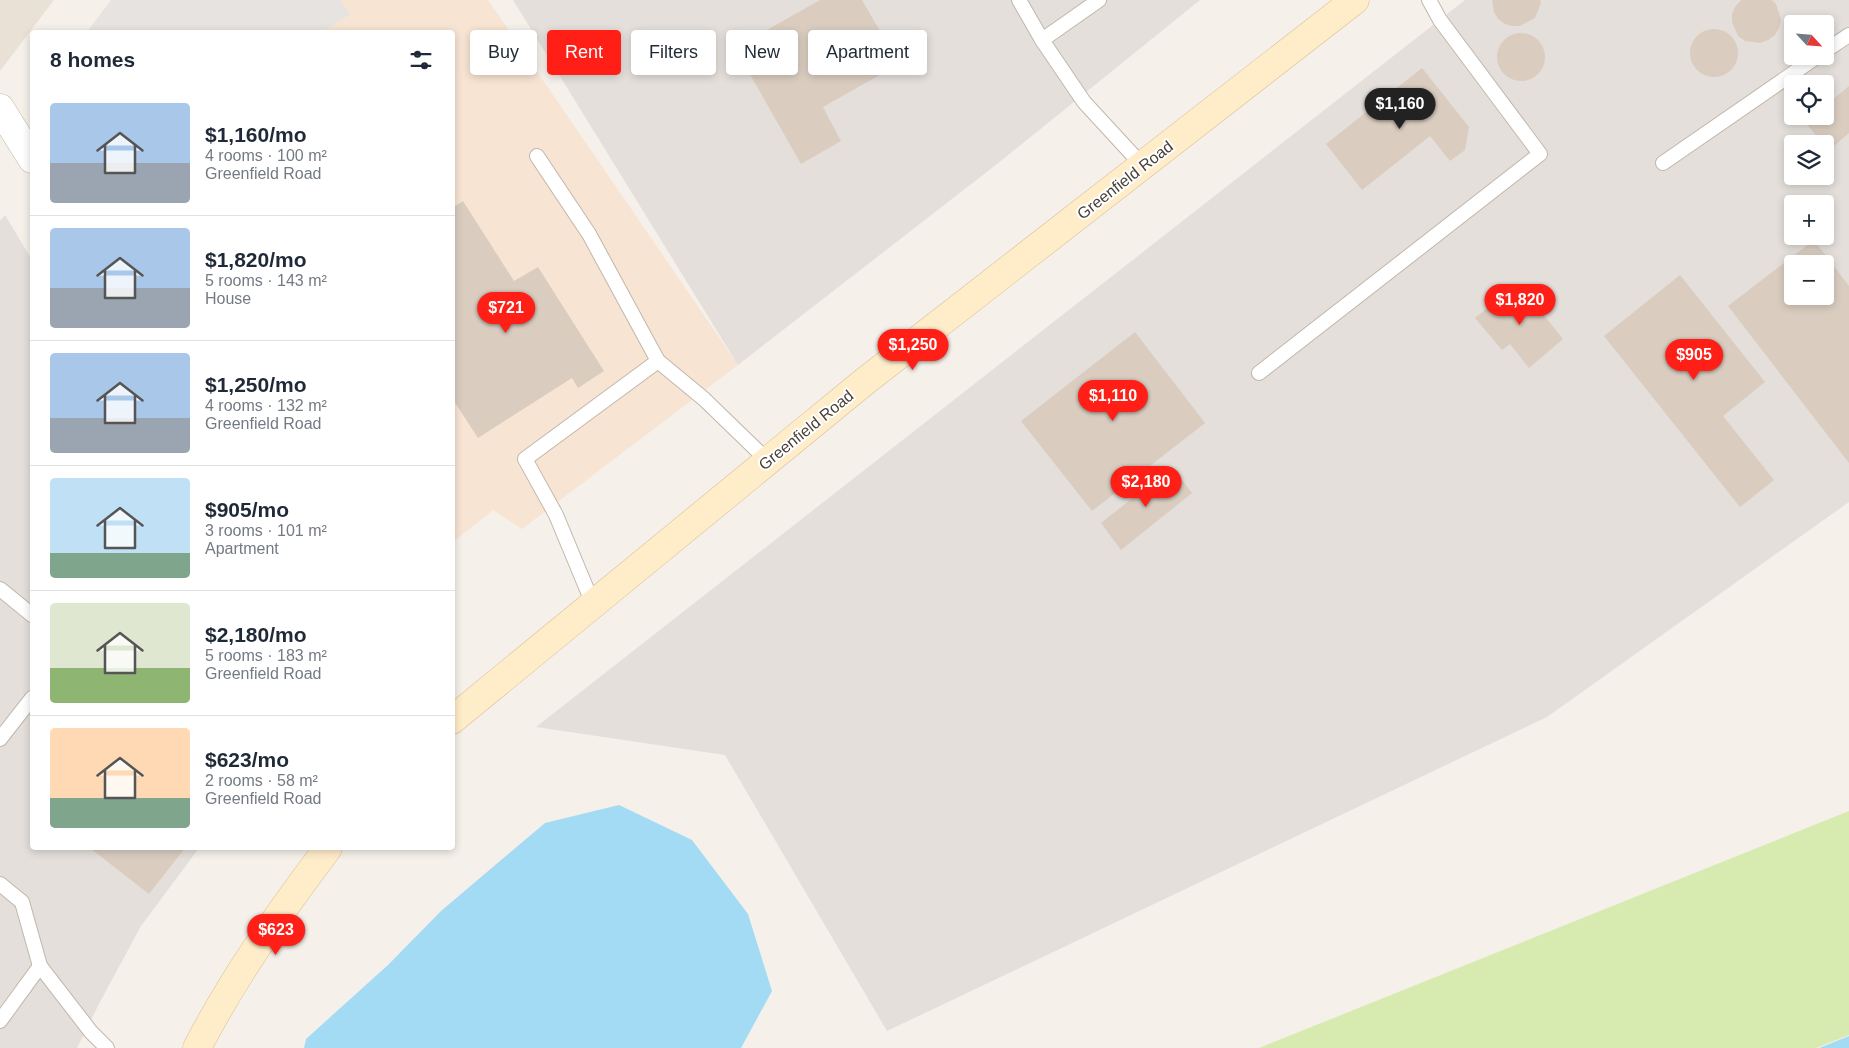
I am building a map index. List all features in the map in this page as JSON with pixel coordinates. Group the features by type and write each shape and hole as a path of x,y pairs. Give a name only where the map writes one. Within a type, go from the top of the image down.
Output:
{"main road":[{"name":"Greenfield Road","path":"455,718 864,382 1355,0"},
{"path":"197,1048 269,927 327,850"}],"street":[{"path":"0,108 30,156"}],"lane":[{"path":"1019,0 1042,40 1084,102 1143,166"},
{"path":"1042,40 1099,0"},
{"path":"1259,372 1540,154 1440,20 1429,0"},
{"path":"1834,45 1849,35"},
{"path":"1663,163 1805,65"},
{"path":"537,156 589,234 658,362 704,399 768,461"},
{"path":"593,604 556,515 524,459 658,362"},
{"path":"0,590 30,613"},
{"path":"0,739 30,701"},
{"path":"0,884 22,902 40,966 91,1032 107,1048"},
{"path":"0,1020 40,966"}],"shaded area":[{"path":"0,0 54,0 30,30 0,71"},
{"path":"111,0 340,0 350,14 325,30 88,30"},
{"path":"340,0 488,0 509,30 470,30 470,75 537,75 537,72 738,365 522,529 493,510 455,540 455,30 325,30 349,14"},
{"path":"513,0 1200,0 997,164 738,365 559,75 621,75 621,30 547,30 547,55 537,39 537,30 531,30"},
{"path":"1465,0 1849,0 1849,502 1547,717 887,1031 725,755 536,727"},
{"path":"5,215 30,257 30,850 198,850 141,926 77,1048 0,1048 0,221"}],"green space":[{"path":"1849,811 1849,1035 1816,1048 1259,1048"}],"water":[{"path":"619,805 692,840 748,914 772,991 741,1048 304,1048 306,1039 388,965 441,911 545,823"},
{"path":"1849,1036 1849,1048 1819,1048"}],"building":[{"path":"820,0 862,0 879,30 808,30 808,75 880,75 823,107 841,141 801,164 750,75 798,75 798,30 767,30"},
{"path":"1492,0 1540,0 1541,3 1535,18 1520,26 1512,26 1498,19 1494,12"},
{"path":"1741,0 1772,0 1776,4 1781,20 1775,35 1760,43 1745,41 1738,36 1732,22 1732,14"},
{"path":"1709,29 1719,29 1728,33 1734,39 1737,44 1737,62 1728,73 1719,77 1709,77 1700,73 1694,67 1690,58 1690,48 1694,39 1700,33"},
{"path":"1516,33 1526,33 1535,37 1541,43 1544,48 1544,66 1535,77 1526,81 1516,81 1507,77 1501,71 1497,62 1497,52 1501,43 1507,37"},
{"path":"1422,68 1469,127 1465,150 1450,161 1430,136 1362,190 1326,144"},
{"path":"1849,86 1849,133 1834,146 1834,135 1816,135 1807,125 1834,125 1834,98"},
{"path":"463,201 514,281 538,267 604,371 578,388 572,378 478,438 455,403 455,206"},
{"path":"1807,245 1818,245 1825,255 1794,255"},
{"path":"1784,263 1784,305 1834,305 1834,266 1849,286 1849,463 1728,306"},
{"path":"1680,275 1765,382 1723,416 1774,480 1740,507 1604,336"},
{"path":"1518,283 1563,339 1529,368 1510,344 1502,350 1475,318"},
{"path":"1135,332 1205,423 1092,511 1021,421"},
{"path":"1172,467 1192,493 1121,550 1101,523"},
{"path":"93,850 183,850 149,894"}]}
